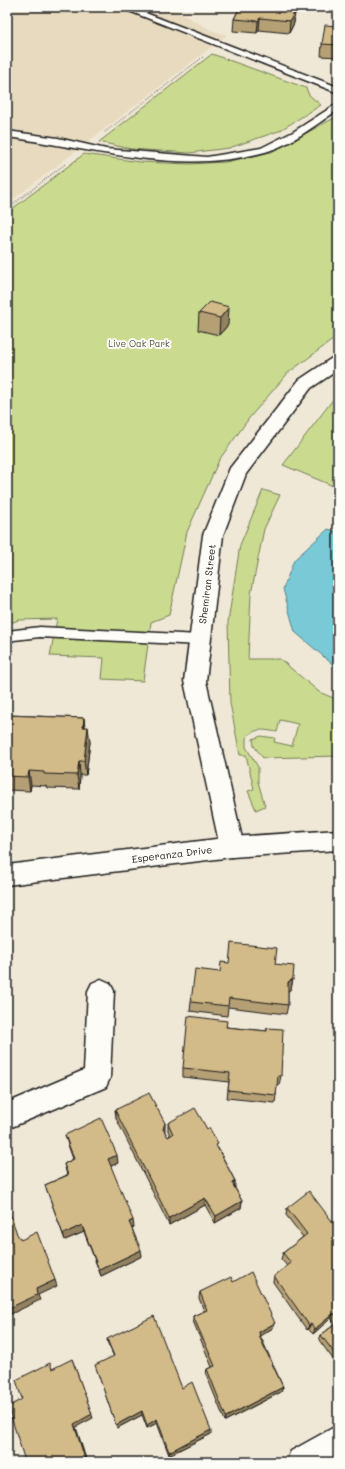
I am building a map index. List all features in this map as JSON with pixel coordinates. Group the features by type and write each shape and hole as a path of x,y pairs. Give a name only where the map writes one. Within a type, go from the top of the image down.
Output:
{"street":[{"name":"Shemiran Street","path":"232,846 195,681 213,535 237,472 305,384 338,362"},
{"name":"Esperanza Drive","path":"7,875 232,846 338,840"},
{"path":"7,1116 97,1078 101,991"},
{"path":"302,1462 338,1441"}],"lane":[{"path":"123,7 338,90"},
{"path":"7,134 58,141 106,152 207,160 263,150 296,134 338,106"},
{"path":"7,639 10,635 40,632 200,640"}],"path":[{"path":"7,208 220,44"}],"shaded area":[{"path":"7,7 169,7 211,30 227,35 7,204"}],"green space":[{"path":"212,54 306,88 309,95 321,105 279,131 229,148 189,153 131,149 99,142"},
{"name":"Live Oak Park","path":"338,116 338,336 288,373 250,417 219,460 187,532 169,615 151,622 143,681 102,679 104,658 50,656 57,619 19,620 7,624 7,213 84,154 140,162 190,164 226,162 271,152"},
{"path":"338,393 338,488 283,465"},
{"path":"263,490 280,495 264,529 251,594 248,659 280,659 319,692 338,700 338,756 263,758 254,746 253,739 261,736 275,738 274,742 292,746 298,724 280,720 277,732 260,730 253,732 246,738 246,747 258,767 258,782 265,806 256,810 248,791 254,789 246,755 240,755 230,703 228,622 240,545"}],"water":[{"path":"328,529 338,532 338,669 295,632 283,589 294,560"}],"building":[{"path":"240,7 284,7 295,11 290,21 260,18 258,21 234,19"},
{"path":"325,25 338,26 338,45 322,44"},
{"path":"210,302 229,307 220,318 199,313"},
{"path":"7,715 84,718 83,727 88,727 84,761 79,761 77,775 44,774 44,772 29,771 28,777 7,776"},
{"path":"231,943 277,948 275,964 294,966 293,979 288,982 288,1005 229,998 228,1006 191,1002 195,969 220,972 221,962 229,963"},
{"path":"188,1016 227,1021 226,1027 267,1031 267,1028 283,1029 281,1076 278,1076 276,1095 228,1090 230,1073 183,1068"},
{"path":"149,1093 165,1123 163,1129 168,1137 173,1134 168,1123 195,1108 207,1129 209,1127 218,1144 216,1145 235,1181 232,1183 242,1201 216,1216 205,1198 169,1218 115,1110"},
{"path":"101,1118 117,1155 108,1159 133,1220 129,1222 141,1250 99,1270 82,1225 63,1234 45,1185 68,1175 64,1164 74,1159 65,1135"},
{"path":"309,1191 338,1229 338,1319 334,1313 315,1329 311,1324 309,1325 274,1276 291,1263 283,1253 307,1234 287,1208"},
{"path":"7,1205 17,1234 21,1240 37,1232 55,1280 36,1289 37,1295 7,1309"},
{"path":"251,1272 275,1323 259,1332 260,1338 283,1387 226,1417 207,1369 215,1366 193,1316 207,1310 200,1292 231,1277 233,1282"},
{"path":"154,1316 182,1388 192,1382 211,1430 169,1452 157,1419 147,1425 142,1411 116,1425 95,1365 114,1356 107,1339"},
{"path":"338,1322 338,1358 321,1335"},
{"path":"72,1359 92,1414 74,1424 86,1462 23,1462 25,1461 8,1407 22,1399 16,1380 50,1363 52,1369"}]}
